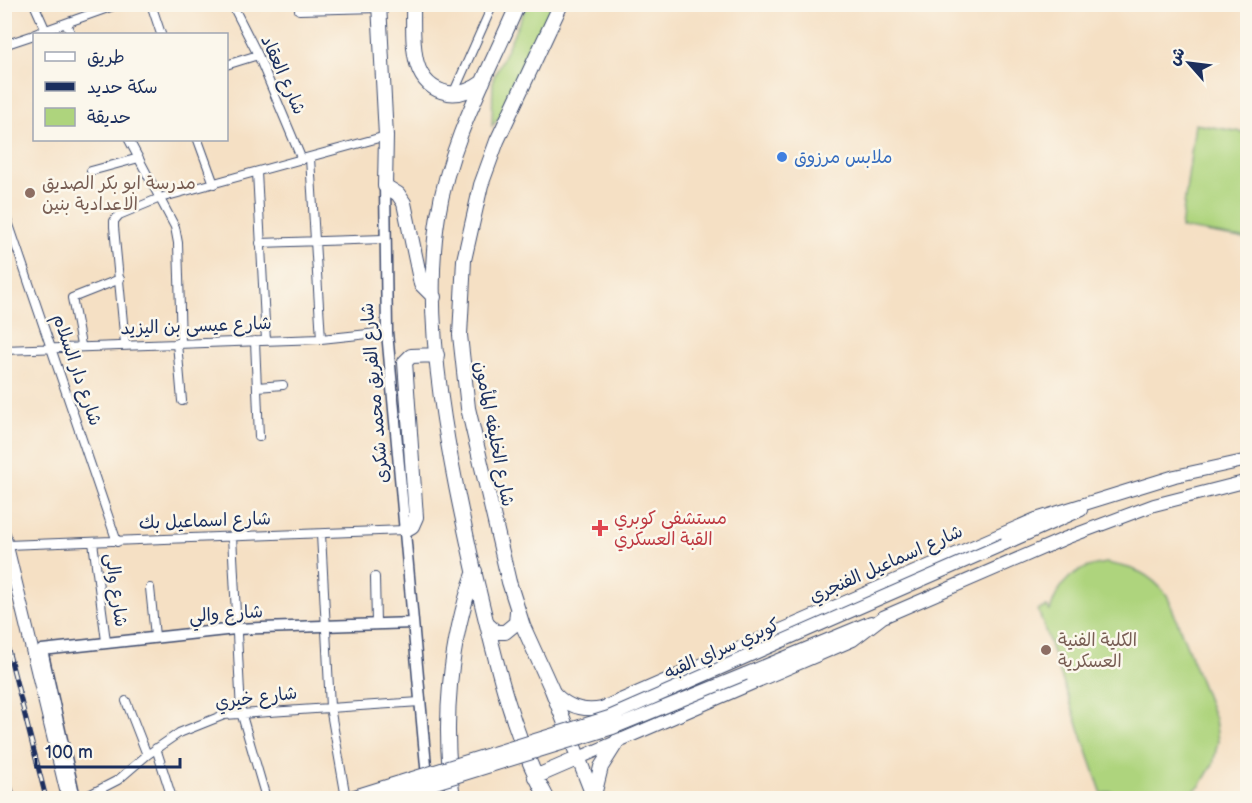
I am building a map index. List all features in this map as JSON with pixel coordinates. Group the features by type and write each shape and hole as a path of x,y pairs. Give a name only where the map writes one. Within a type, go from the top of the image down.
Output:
{"main road":[{"path":"413,4 415,59 420,74 431,86 453,94 469,91 483,82"},
{"path":"518,4 454,151 441,197 435,237 434,297 437,356 450,452 474,571 486,624 535,777 547,798"},
{"name":"شارع الخليفه المأمون","path":"561,4 497,141 481,185 466,244 461,290 460,335 466,394 489,502 517,609 552,690 594,798"},
{"name":"شارع الفريق محمد شكرى","path":"379,6 386,136 385,186"},
{"path":"385,186 398,194 404,202 421,284 434,297"},
{"path":"405,530 412,526 416,518 405,362 411,356 437,356"},
{"name":"شارع اسماعيل الفنجري","path":"552,690 566,703 584,709 603,708 1036,519 1175,476 1248,460"},
{"path":"535,777 853,640 883,617 978,574 1154,505 1248,481"},
{"name":"كوبري سراي القبه","path":"347,798 609,717 1098,501"},
{"path":"6,539 68,798"},
{"path":"453,798 448,706 459,626 474,571"},
{"path":"486,624 496,632 510,630 516,623 517,609"},
{"name":"كوبري سراي القبه","path":"387,798 619,726 883,617"},
{"path":"795,623 806,634 806,649"},
{"path":"624,700 622,710 624,719 630,727 639,731"},
{"path":"594,798 601,766 618,740"},
{"path":"4,780 9,798"}],"street":[{"path":"34,4 46,31"},
{"path":"40,33 119,4"},
{"path":"151,4 161,33"},
{"name":"شارع العقاد","path":"232,4 306,159 315,241 321,339"},
{"path":"453,94 494,4"},
{"path":"299,10 379,6"},
{"path":"66,24 71,33"},
{"path":"4,45 33,36"},
{"path":"228,64 258,55"},
{"path":"125,344 114,221 119,215 160,198 386,136"},
{"path":"130,141 175,227 178,243 182,402"},
{"path":"198,141 214,184"},
{"path":"91,171 139,158"},
{"path":"257,172 266,341"},
{"name":"شارع الفريق محمد شكرى","path":"385,186 387,332 426,777"},
{"name":"شارع دار السلام","path":"4,210 117,542"},
{"path":"260,243 384,239"},
{"path":"81,345 72,298 120,279"},
{"name":"شارع عيسى بن اليزيد","path":"4,350 81,345 321,339 387,332"},
{"path":"255,341 259,437"},
{"path":"257,387 283,386"},
{"name":"شارع اسماعيل بك","path":"6,539 117,542 405,530"},
{"path":"321,534 330,707 347,798"},
{"path":"232,536 241,712 266,798"},
{"name":"شارع والى","path":"93,542 106,641"},
{"path":"375,578 376,623"},
{"path":"150,588 155,636"},
{"name":"شارع والي","path":"75,798 42,650 106,641 235,629 413,622"},
{"path":"126,701 147,755"},
{"name":"شارع خيري","path":"83,798 118,780 156,748 199,723 241,712 420,702"},
{"path":"156,748 172,798"},
{"path":"356,798 426,777 429,798"}],"green space":[{"path":"527,5 555,5 507,109 492,126 493,79"},
{"path":"1195,124 1247,133 1247,239 1181,228"},
{"path":"1106,563 1140,572 1154,581 1167,595 1215,719 1218,741 1213,764 1200,786 1184,798 1127,798 1111,791 1102,794 1038,610 1047,607 1050,611 1058,591 1077,572"}],"railway":[{"path":"4,634 46,798"}],"place":[{"name":"ملابس مرزوق","path":"782,157"},
{"name":"مدرسة ابو بكر الصديق الاعدادية بنين","path":"30,193"},
{"name":"مستشفى كوبري القبة العسكري","path":"600,528"},
{"name":"الكلية الفنية العسكرية","path":"1046,650"}]}
